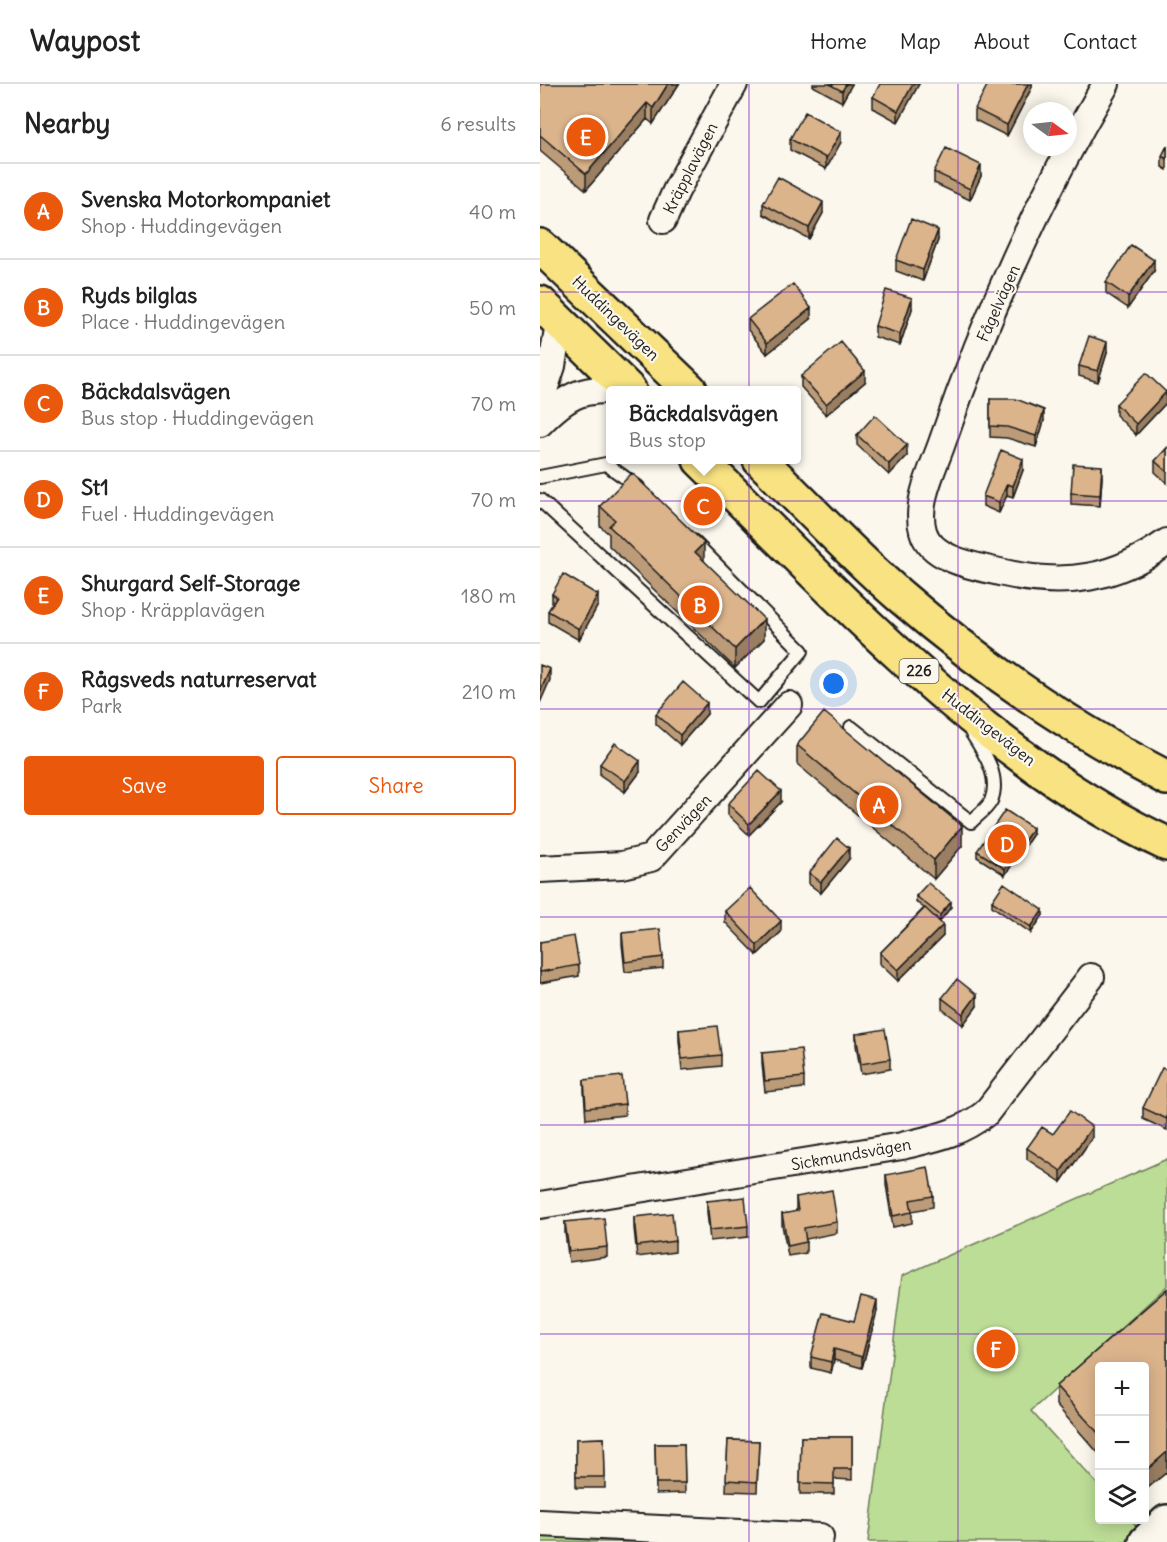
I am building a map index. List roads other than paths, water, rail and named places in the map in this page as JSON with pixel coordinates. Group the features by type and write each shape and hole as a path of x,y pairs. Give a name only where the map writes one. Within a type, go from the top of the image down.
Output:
{"main road":[{"name":"Huddingevägen","path":"540,246 686,386"},
{"path":"550,313 624,386"},
{"name":"Huddingevägen","path":"705,464 952,701 1058,780 1167,844"},
{"name":"226","path":"765,464 900,596 968,651 1086,732 1167,778"}],"street":[{"name":"Kräpplavägen","path":"663,220 676,191 734,84"},
{"name":"Fågelvägen","path":"1106,84 1040,210 985,331 955,407 927,489 921,518 923,532 934,548 957,560 1035,580 1063,582 1095,577 1147,556 1167,542"},
{"path":"540,402 552,366 550,313"},
{"path":"540,423 557,406 580,391 606,389"},
{"name":"Genvägen","path":"540,869 622,865 651,858 789,705"},
{"name":"Sickmundsvägen","path":"540,1205 902,1146 968,1127 986,1113 1091,977"},
{"path":"1146,1542 1167,1522"},
{"path":"540,1523 820,1537"}],"lane":[{"path":"540,477 606,464 633,482 650,499"},
{"path":"540,500 759,702 802,651 684,533"},
{"path":"851,727 971,822 990,803 994,790 992,770 986,754 952,701"}],"place":[{"name":"Shurgard Self-Storage","path":"586,137"},
{"name":"Bäckdalsvägen","path":"703,506"},
{"name":"Ryds bilglas","path":"700,605"},
{"name":"Svenska Motorkompaniet","path":"879,805"},
{"name":"St1","path":"1007,844"},
{"name":"Rågsveds naturreservat","path":"996,1349"}]}
